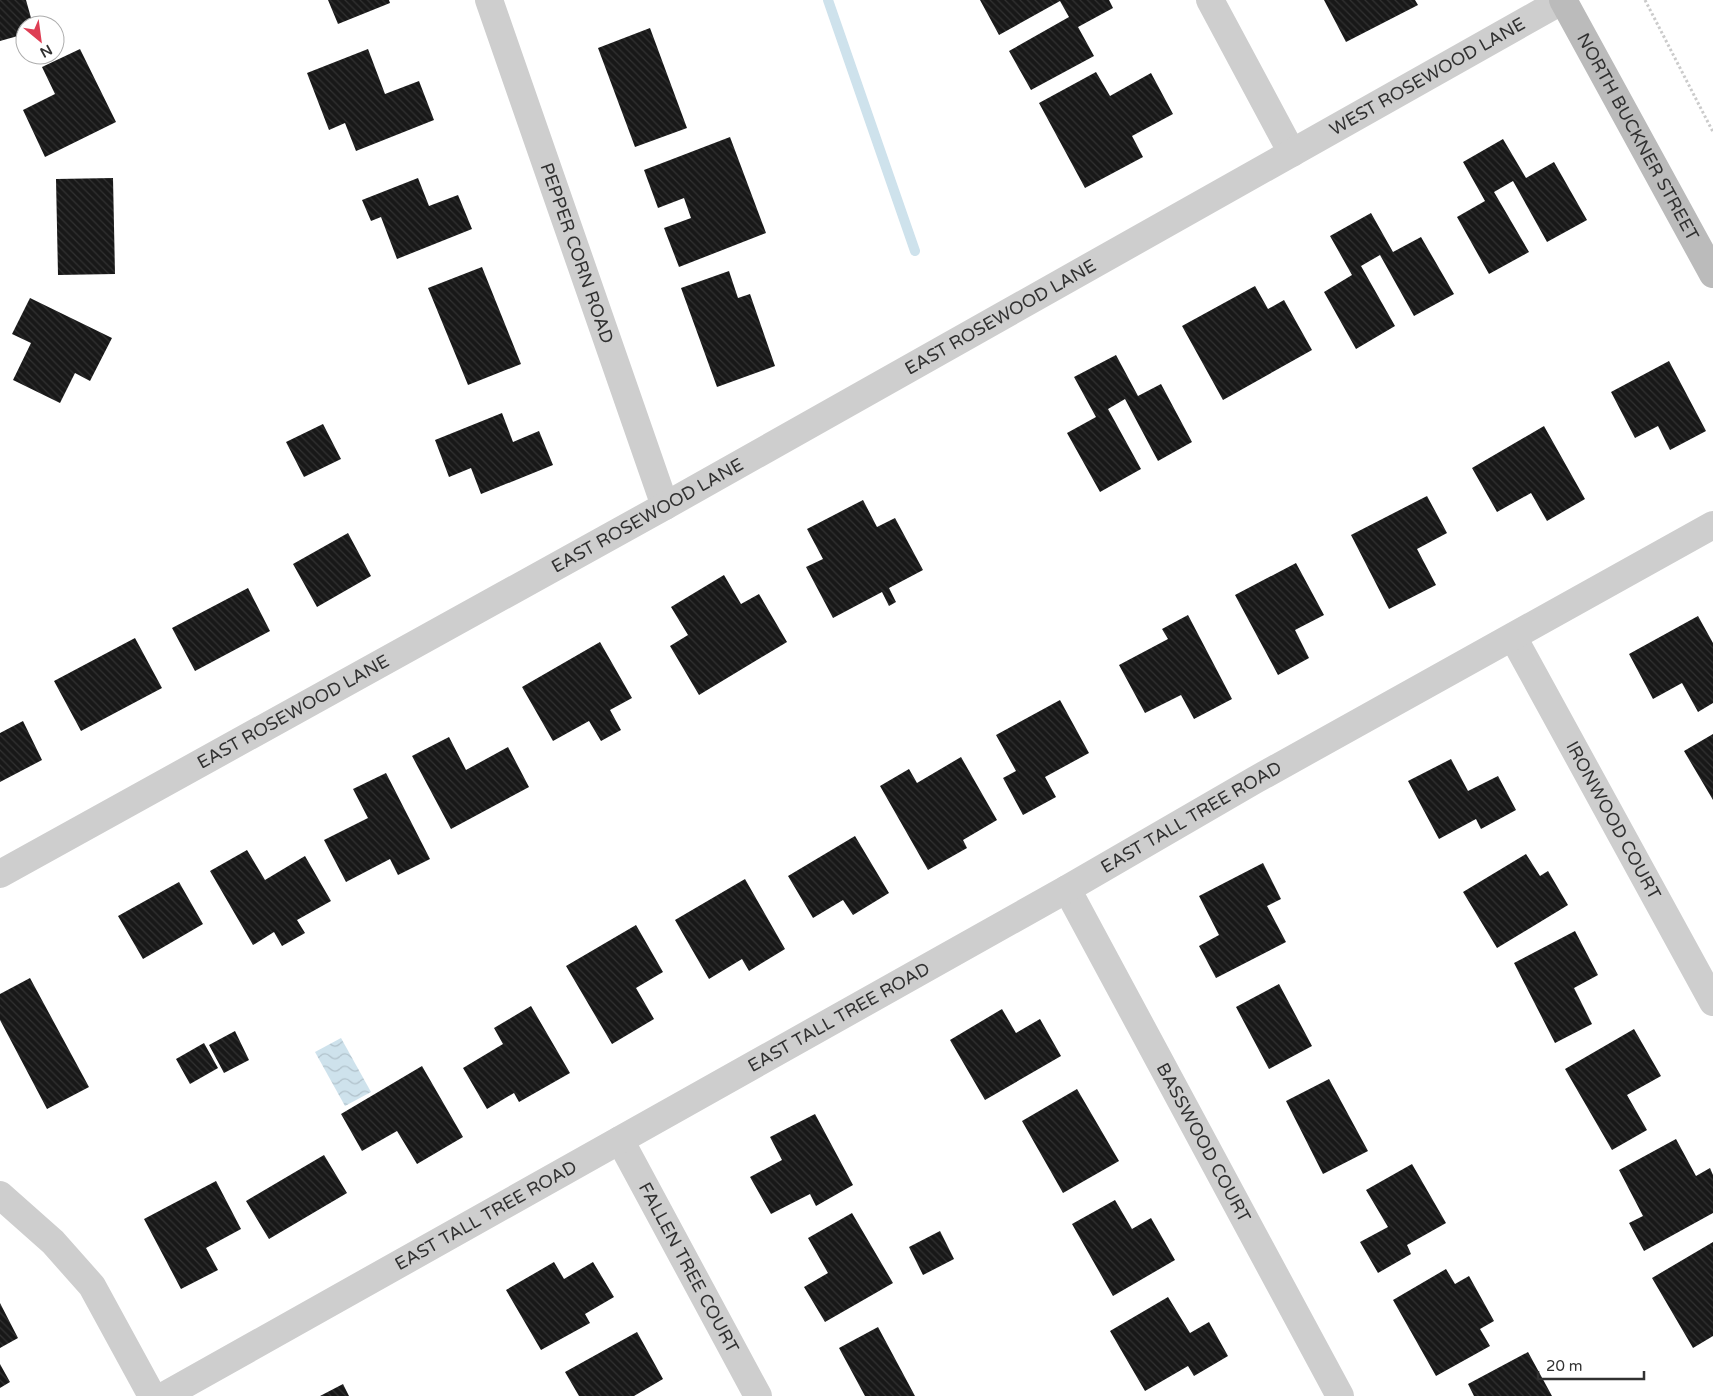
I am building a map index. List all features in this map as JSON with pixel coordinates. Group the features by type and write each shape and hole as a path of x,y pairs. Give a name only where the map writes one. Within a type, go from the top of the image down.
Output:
{"main road":[{"name":"NORTH BUCKNER STREET","path":"1563,0 1713,274"}],"street":[{"name":"PEPPER CORN ROAD","path":"489,0 665,506"},
{"path":"1210,0 1292,153"},
{"name":"WEST ROSEWOOD LANE","path":"1292,153 1563,0"},
{"name":"EAST ROSEWOOD LANE","path":"0,874 665,506 1292,153"},
{"name":"EAST TALL TREE ROAD","path":"164,1396 1067,889 1255,780 1713,525"},
{"name":"IRONWOOD COURT","path":"1513,637 1713,1002"},
{"name":"BASSWOOD COURT","path":"1067,889 1340,1396"},
{"name":"FALLEN TREE COURT","path":"620,1140 758,1396"},
{"path":"0,1195 53,1242 92,1286 152,1396"}],"path":[{"path":"1645,0 1713,132"}],"water":[{"path":"341,1038 371,1092 345,1106 315,1052"}],"building":[{"path":"0,0 26,0 30,15 15,15 15,37 0,41"},
{"path":"328,0 389,0 390,3 338,24"},
{"path":"980,0 1109,0 1113,8 1078,27 1094,56 1031,90 1009,51 1069,17 1060,1 999,35"},
{"path":"1324,0 1415,0 1418,5 1346,42"},
{"path":"650,28 687,128 635,147 598,48"},
{"path":"80,49 116,122 45,157 23,110 55,94 42,67 46,65 65,65 65,56"},
{"path":"368,49 385,94 419,81 434,120 356,151 345,123 329,130 307,73"},
{"path":"1096,72 1110,96 1151,73 1173,114 1132,136 1143,157 1085,188 1039,103"},
{"path":"730,137 766,233 679,267 664,228 691,218 684,198 658,208 644,170"},
{"path":"1503,139 1526,178 1554,162 1587,220 1547,242 1513,181 1494,192 1529,252 1489,274 1457,217 1485,201 1463,162"},
{"path":"113,178 115,274 58,275 56,179"},
{"path":"418,178 429,206 458,195 472,229 397,259 381,217 371,221 362,200"},
{"path":"1371,213 1393,252 1421,237 1454,294 1414,316 1380,255 1361,266 1395,326 1356,349 1324,292 1352,275 1330,236"},
{"path":"482,267 521,364 468,385 428,288"},
{"path":"729,271 738,298 750,294 775,366 717,387 681,288"},
{"path":"1255,286 1268,309 1284,300 1312,350 1223,400 1182,326"},
{"path":"30,298 112,338 90,381 75,373 60,403 13,380 31,343 12,334"},
{"path":"1116,355 1138,396 1161,384 1192,442 1158,461 1125,399 1108,409 1141,469 1100,492 1067,433 1096,417 1074,377"},
{"path":"1669,361 1706,431 1670,450 1658,426 1635,438 1611,392"},
{"path":"502,413 513,442 539,431 553,465 481,494 471,468 449,477 435,440"},
{"path":"323,424 341,459 304,477 286,442"},
{"path":"1544,426 1585,499 1547,521 1531,493 1497,512 1472,468"},
{"path":"1427,496 1447,533 1417,549 1436,585 1389,609 1351,535"},
{"path":"863,500 877,527 895,518 923,570 889,588 896,602 889,606 882,592 833,618 806,567 823,559 807,529"},
{"path":"348,533 371,576 317,607 293,564"},
{"path":"1296,563 1324,615 1295,630 1309,658 1278,675 1235,595"},
{"path":"724,575 741,604 759,594 787,642 699,695 670,646 688,635 671,607"},
{"path":"248,588 270,631 195,671 172,628"},
{"path":"1188,615 1232,699 1194,719 1181,695 1145,713 1119,665 1168,639 1162,629"},
{"path":"1698,616 1713,643 1713,703 1698,712 1682,683 1653,699 1629,654"},
{"path":"135,638 162,688 81,731 54,681"},
{"path":"600,642 632,698 610,710 621,730 601,741 589,721 553,741 522,687"},
{"path":"1060,700 1089,753 1045,777 1056,797 1023,815 1003,778 1016,771 996,735"},
{"path":"23,721 42,760 0,782 0,733"},
{"path":"1713,734 1713,800 1684,751"},
{"path":"449,737 466,770 508,747 529,787 451,829 412,756"},
{"path":"961,757 997,820 963,840 967,848 928,870 880,786 909,769 917,783"},
{"path":"1451,759 1468,791 1498,776 1516,810 1481,829 1476,819 1439,839 1408,781"},
{"path":"386,773 430,859 398,875 390,859 346,882 324,840 368,818 353,789"},
{"path":"855,836 889,893 853,915 843,900 813,918 788,876"},
{"path":"247,850 265,880 305,856 331,901 297,920 305,933 282,946 274,932 253,945 210,871"},
{"path":"1526,854 1540,876 1548,871 1568,905 1497,948 1463,892"},
{"path":"1263,863 1281,899 1267,906 1286,942 1216,978 1199,946 1219,935 1199,896"},
{"path":"745,879 785,949 749,971 742,959 709,979 675,920"},
{"path":"179,882 203,924 143,959 118,916"},
{"path":"636,925 663,972 636,988 654,1019 612,1044 566,966"},
{"path":"1575,931 1598,975 1574,988 1592,1024 1555,1043 1514,963"},
{"path":"30,978 89,1087 47,1109 0,1020 0,994"},
{"path":"1279,984 1312,1046 1269,1069 1236,1007"},
{"path":"531,1006 570,1073 519,1102 514,1093 487,1109 463,1068 503,1044 494,1028"},
{"path":"1002,1009 1016,1033 1040,1019 1061,1056 985,1100 950,1040"},
{"path":"1634,1029 1661,1076 1627,1095 1647,1130 1612,1150 1565,1069"},
{"path":"235,1031 249,1060 224,1073 209,1045"},
{"path":"204,1043 218,1068 190,1084 176,1059"},
{"path":"422,1066 463,1137 417,1164 397,1131 362,1151 341,1114"},
{"path":"1329,1079 1368,1151 1323,1174 1286,1101"},
{"path":"1077,1089 1119,1161 1063,1193 1022,1121"},
{"path":"815,1114 853,1185 816,1206 810,1194 771,1214 750,1177 782,1160 770,1137"},
{"path":"1676,1139 1696,1176 1710,1168 1713,1175 1713,1213 1644,1251 1629,1223 1643,1216 1619,1170"},
{"path":"324,1155 347,1193 269,1239 246,1201"},
{"path":"1412,1164 1446,1223 1407,1245 1411,1254 1378,1273 1360,1242 1388,1227 1366,1190"},
{"path":"216,1181 241,1229 206,1248 218,1270 181,1289 144,1219"},
{"path":"1115,1200 1132,1229 1151,1218 1175,1260 1113,1296 1072,1224"},
{"path":"852,1213 893,1283 825,1322 804,1287 828,1273 808,1238"},
{"path":"940,1231 954,1259 923,1275 909,1247"},
{"path":"1713,1242 1713,1336 1693,1348 1652,1278"},
{"path":"554,1262 564,1279 593,1262 614,1297 585,1314 590,1323 541,1350 506,1290"},
{"path":"1446,1269 1455,1284 1469,1276 1494,1321 1480,1329 1490,1346 1436,1376 1393,1300"},
{"path":"1168,1297 1190,1333 1209,1322 1228,1356 1194,1376 1188,1366 1145,1391 1110,1331"},
{"path":"0,1303 18,1338 0,1348"},
{"path":"878,1327 915,1396 865,1396 839,1348"},
{"path":"637,1332 663,1379 634,1396 579,1396 565,1372"},
{"path":"1528,1352 1552,1396 1474,1396 1468,1384"},
{"path":"0,1364 10,1382 0,1388"},
{"path":"343,1384 349,1396 320,1396"}],"waterway":[{"path":"828,0 915,251"}]}
